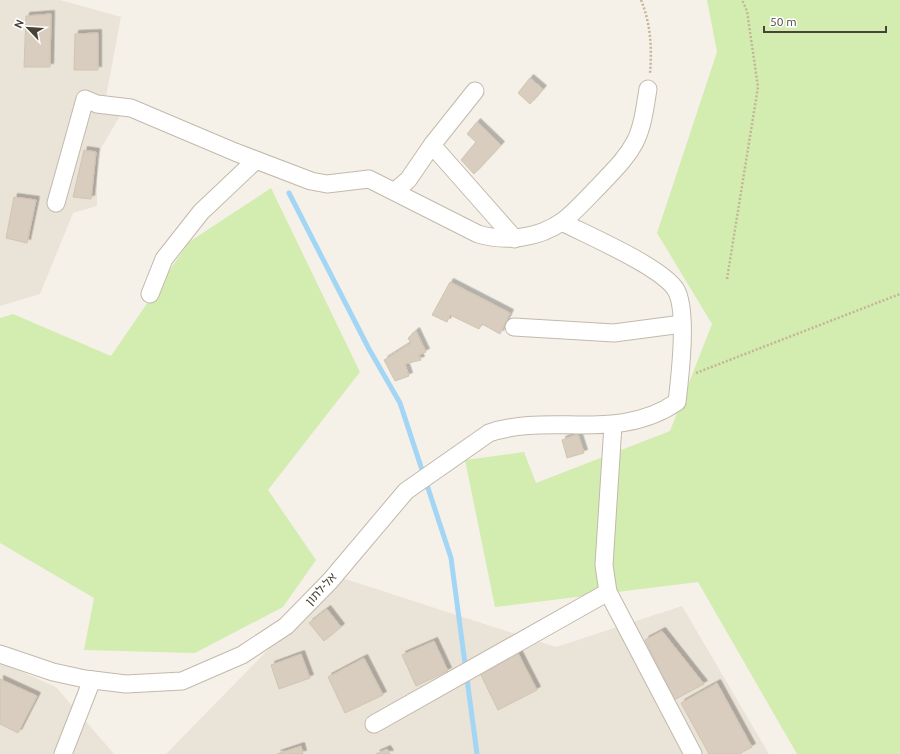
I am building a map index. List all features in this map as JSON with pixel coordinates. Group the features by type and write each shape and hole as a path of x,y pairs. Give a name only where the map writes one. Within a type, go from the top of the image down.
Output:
{"street":[{"path":"56,203 85,99 97,104 131,108 256,160 311,181 327,184 369,179 478,234 492,238 515,239 546,230 562,222 625,159 635,141 644,118 648,89"},
{"path":"395,191 408,180 432,145 476,91"},
{"path":"432,145 515,239"},
{"path":"150,294 164,259 201,212 256,160"},
{"path":"562,222 657,271 676,291 682,308 680,378"},
{"path":"514,327 614,333 682,324"},
{"name":"אל-לתון","path":"0,654 53,672 92,680 126,684 182,682 242,655 286,626 330,581 406,491 488,433 500,429 521,426 613,425 652,415 677,402 680,378"},
{"path":"613,425 604,565 608,592 693,754"},
{"path":"374,724 608,592"},
{"path":"63,754 92,680"}],"path":[{"path":"641,0 646,11 652,48 648,89"},
{"path":"727,279 758,87 747,11 742,0"},
{"path":"680,378 900,294"}],"shaded area":[{"path":"0,0 60,0 121,17 105,102 121,114 97,155 97,206 73,213 40,294 0,306"},
{"path":"339,577 556,647 682,606 769,754 166,754"},
{"path":"0,662 56,687 114,754 0,754"}],"green space":[{"path":"707,0 900,0 900,754 797,754 698,582 495,607 465,460 524,452 536,483 670,431 712,324 657,233 717,52"},
{"path":"271,188 360,372 268,490 316,560 283,607 195,653 84,650 94,598 0,543 0,318 13,314 111,356 189,242"}],"building":[{"path":"51,14 50,67 24,67 26,16"},
{"path":"98,33 98,70 74,70 75,34"},
{"path":"530,78 543,89 530,104 518,93"},
{"path":"477,122 501,145 474,174 461,160 476,142 467,134"},
{"path":"84,150 96,152 91,199 73,197"},
{"path":"14,197 36,200 27,243 6,238"},
{"path":"450,282 510,313 500,334 482,324 479,329 450,315 447,322 432,315"},
{"path":"416,331 426,352 419,355 421,360 405,364 409,376 395,381 384,360 411,343 408,338"},
{"path":"578,434 584,453 567,458 562,440"},
{"path":"327,609 341,627 324,641 309,623"},
{"path":"662,631 704,684 674,700 645,640"},
{"path":"434,641 448,671 416,686 402,655"},
{"path":"515,647 537,690 498,710 477,667"},
{"path":"301,654 310,678 279,689 271,665"},
{"path":"364,658 383,695 345,713 328,677"},
{"path":"0,679 37,696 18,733 0,724"},
{"path":"717,683 752,747 739,754 709,754 681,703"},
{"path":"301,746 303,754 277,754"},
{"path":"387,749 390,754 376,754"}],"waterway":[{"path":"289,193 369,349 400,403 451,558 477,754"}]}
